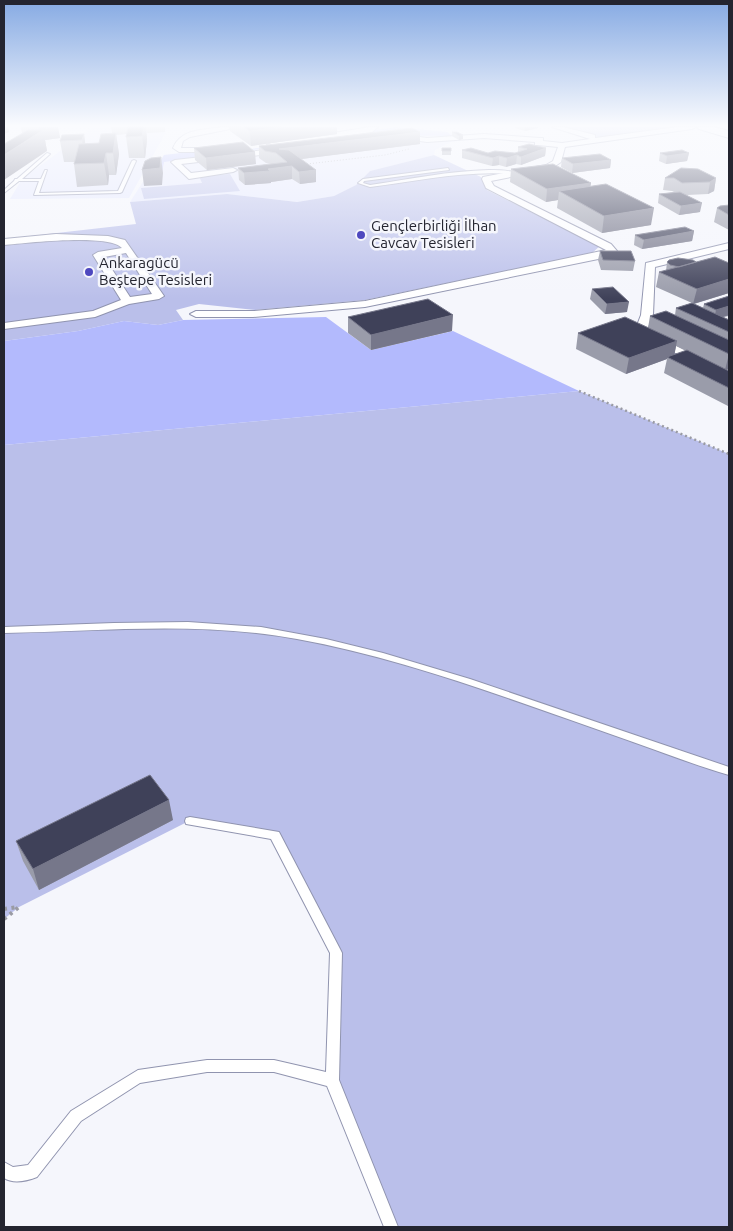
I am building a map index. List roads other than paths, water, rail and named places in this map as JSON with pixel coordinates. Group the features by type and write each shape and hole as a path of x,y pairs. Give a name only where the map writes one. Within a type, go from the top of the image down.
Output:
{"street":[{"path":"196,314 253,314 365,304 604,255 612,251 608,246 490,188 488,184"},
{"path":"4,242 56,237 108,239 122,242 159,296 127,301 95,314 4,326"},
{"path":"729,246 650,266 651,317 640,333 729,375"},
{"path":"127,301 98,255 129,250"}],"lane":[{"path":"40,184 36,194 120,192 123,184"},
{"path":"365,184 370,186 382,184"},
{"path":"4,630 170,625 235,628 297,635 371,653 448,675 729,771"},
{"path":"190,821 275,835 336,953 332,1080 391,1227"},
{"path":"4,1169 11,1175 32,1172 76,1116 138,1077 207,1066 274,1066 332,1080"}],"place":[{"name":"Gençlerbirliği İlhan Cavcav Tesisleri","path":"361,235"},
{"name":"Ankaragücü Beştepe Tesisleri","path":"89,272"}]}
